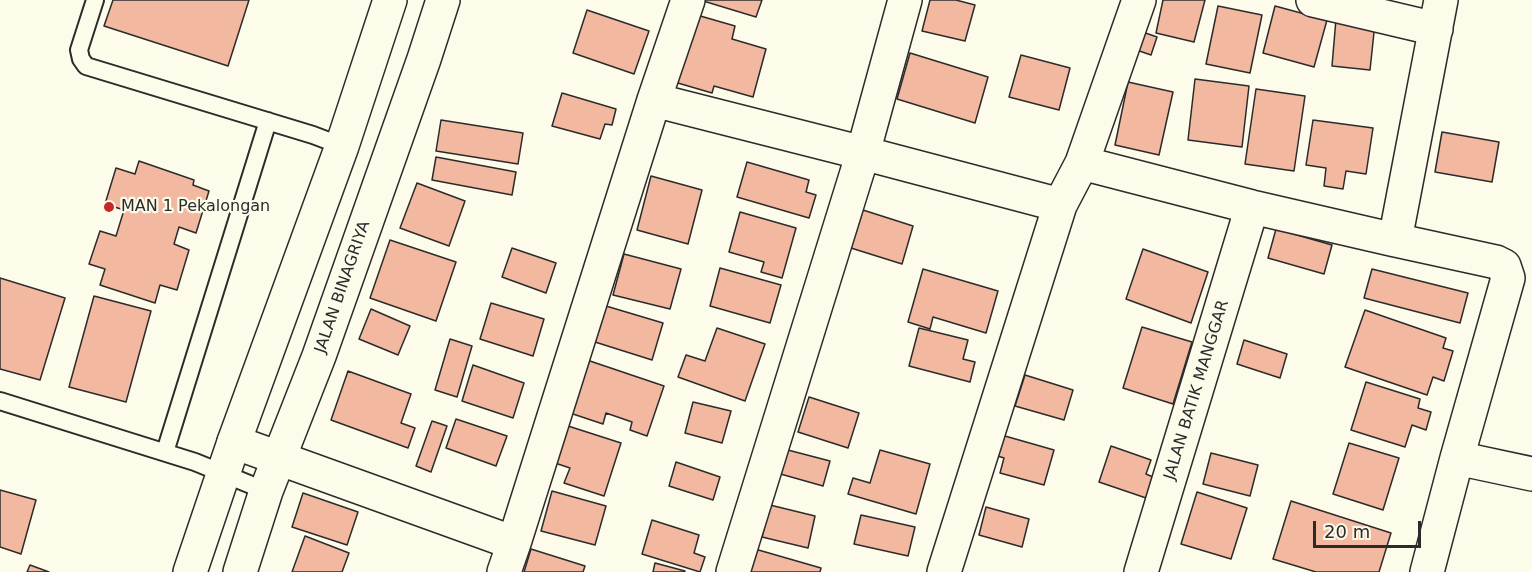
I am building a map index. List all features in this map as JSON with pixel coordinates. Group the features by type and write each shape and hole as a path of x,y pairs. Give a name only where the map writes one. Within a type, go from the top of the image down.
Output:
{"street":[{"path":"190,572 210,467 234,442 329,141 390,0"},
{"name":"JALAN BINAGRIYA","path":"240,572 266,491 319,356 443,0"},
{"path":"234,442 279,457 509,557 688,0"},
{"path":"733,572 862,153 905,0"},
{"path":"944,572 1060,206 1082,164 1140,0"},
{"path":"1313,0 1438,14 1395,240"},
{"path":"654,100 1060,206"},
{"path":"1082,164 1252,207 1518,268 1508,278 1427,572"},
{"name":"JALAN BATIK MANGGAR","path":"1141,572 1252,207"},
{"path":"1457,458 1532,474"}],"lane":[{"path":"95,0 79,50 86,66 329,141"},
{"path":"165,452 268,121"},
{"path":"0,401 210,467 266,491"}],"building":[{"path":"113,0 249,0 228,66 104,26"},
{"path":"700,0 762,0 756,17"},
{"path":"930,0 956,0 975,5 965,41 922,31"},
{"path":"1163,0 1205,0 1194,42 1156,33"},
{"path":"1218,6 1262,15 1250,73 1206,64"},
{"path":"1275,6 1327,20 1314,67 1263,53"},
{"path":"587,10 649,31 634,74 573,53"},
{"path":"690,13 735,26 732,39 766,49 753,97 714,86 712,93 671,81"},
{"path":"1336,19 1375,23 1370,70 1332,66"},
{"path":"1134,29 1157,37 1151,55 1128,47"},
{"path":"910,53 988,77 975,123 897,99"},
{"path":"1021,55 1070,68 1059,110 1009,97"},
{"path":"1195,79 1249,86 1242,147 1188,140"},
{"path":"1128,82 1173,92 1159,155 1115,145"},
{"path":"1256,89 1305,96 1294,171 1245,164"},
{"path":"562,93 616,109 612,125 605,124 600,139 552,126"},
{"path":"441,120 523,133 518,164 436,151"},
{"path":"1313,120 1373,128 1366,174 1346,171 1343,189 1324,186 1326,168 1306,165"},
{"path":"1442,132 1499,142 1492,182 1435,172"},
{"path":"436,157 516,172 512,195 432,180"},
{"path":"139,161 194,180 193,185 209,191 196,233 179,227 174,244 189,250 177,290 160,285 155,303 100,285 105,269 89,264 100,231 116,236 124,210 105,204 116,168 135,174"},
{"path":"747,162 809,180 806,192 816,195 809,218 737,197"},
{"path":"651,176 702,190 688,244 637,230"},
{"path":"417,183 465,201 449,246 400,228"},
{"path":"863,210 913,226 902,264 851,248"},
{"path":"740,212 796,228 782,278 761,272 764,262 729,252"},
{"path":"1276,229 1332,245 1324,274 1268,258"},
{"path":"390,240 456,262 436,321 370,298"},
{"path":"512,248 556,263 546,293 502,277"},
{"path":"1143,249 1208,272 1191,323 1126,299"},
{"path":"624,254 681,269 670,309 613,295"},
{"path":"720,268 781,285 770,323 710,306"},
{"path":"923,269 998,291 986,333 933,317 930,329 908,322"},
{"path":"1372,269 1468,293 1460,323 1364,298"},
{"path":"0,278 65,298 40,380 0,369"},
{"path":"94,296 151,311 126,402 69,387"},
{"path":"491,303 544,319 533,356 480,339"},
{"path":"606,306 663,323 652,360 595,342"},
{"path":"371,309 410,326 398,355 359,339"},
{"path":"1365,310 1446,338 1443,348 1453,351 1444,381 1433,377 1427,395 1345,367"},
{"path":"1142,327 1192,342 1173,404 1123,388"},
{"path":"717,328 765,344 745,401 678,377 686,355 705,361"},
{"path":"919,328 968,340 963,359 975,362 970,382 909,366"},
{"path":"450,339 472,346 457,397 435,390"},
{"path":"1244,340 1287,354 1280,378 1237,364"},
{"path":"587,360 664,386 647,436 630,430 632,422 606,413 603,424 570,413"},
{"path":"473,365 524,383 513,418 462,401"},
{"path":"348,371 411,394 401,423 415,428 408,448 331,420"},
{"path":"1025,375 1073,390 1064,420 1015,406"},
{"path":"1366,382 1420,399 1418,408 1431,412 1426,430 1412,425 1405,447 1351,430"},
{"path":"809,397 859,413 848,448 798,432"},
{"path":"693,402 731,411 722,443 685,433"},
{"path":"456,419 507,436 496,466 446,448"},
{"path":"432,421 447,426 431,472 416,466"},
{"path":"565,425 621,443 604,496 564,483 570,468 552,462"},
{"path":"991,432 1054,450 1044,485 1000,473 1004,458 985,452"},
{"path":"1349,443 1399,458 1383,510 1333,494"},
{"path":"1111,446 1151,460 1146,474 1153,477 1146,498 1099,482"},
{"path":"784,449 830,461 823,486 777,473"},
{"path":"880,450 930,464 916,514 848,494 853,478 870,483"},
{"path":"1211,453 1258,465 1250,496 1203,484"},
{"path":"676,462 720,477 713,500 669,486"},
{"path":"0,490 36,500 21,554 0,547"},
{"path":"552,491 606,506 595,545 541,531"},
{"path":"1197,492 1247,508 1231,559 1181,544"},
{"path":"303,493 358,512 347,545 292,527"},
{"path":"1291,501 1391,533 1379,572 1316,572 1273,559"},
{"path":"770,505 815,516 808,548 762,537"},
{"path":"986,507 1029,519 1022,547 979,535"},
{"path":"861,515 915,527 908,556 854,544"},
{"path":"652,520 699,535 694,553 705,557 700,572 642,554"},
{"path":"305,536 349,553 342,572 292,572"},
{"path":"748,547 821,568 820,572 740,572"},
{"path":"531,549 585,566 583,572 524,572"},
{"path":"655,563 685,571 653,572"},
{"path":"30,565 49,572 27,572"}],"place":[{"name":"MAN 1 Pekalongan","path":"109,207"}]}
